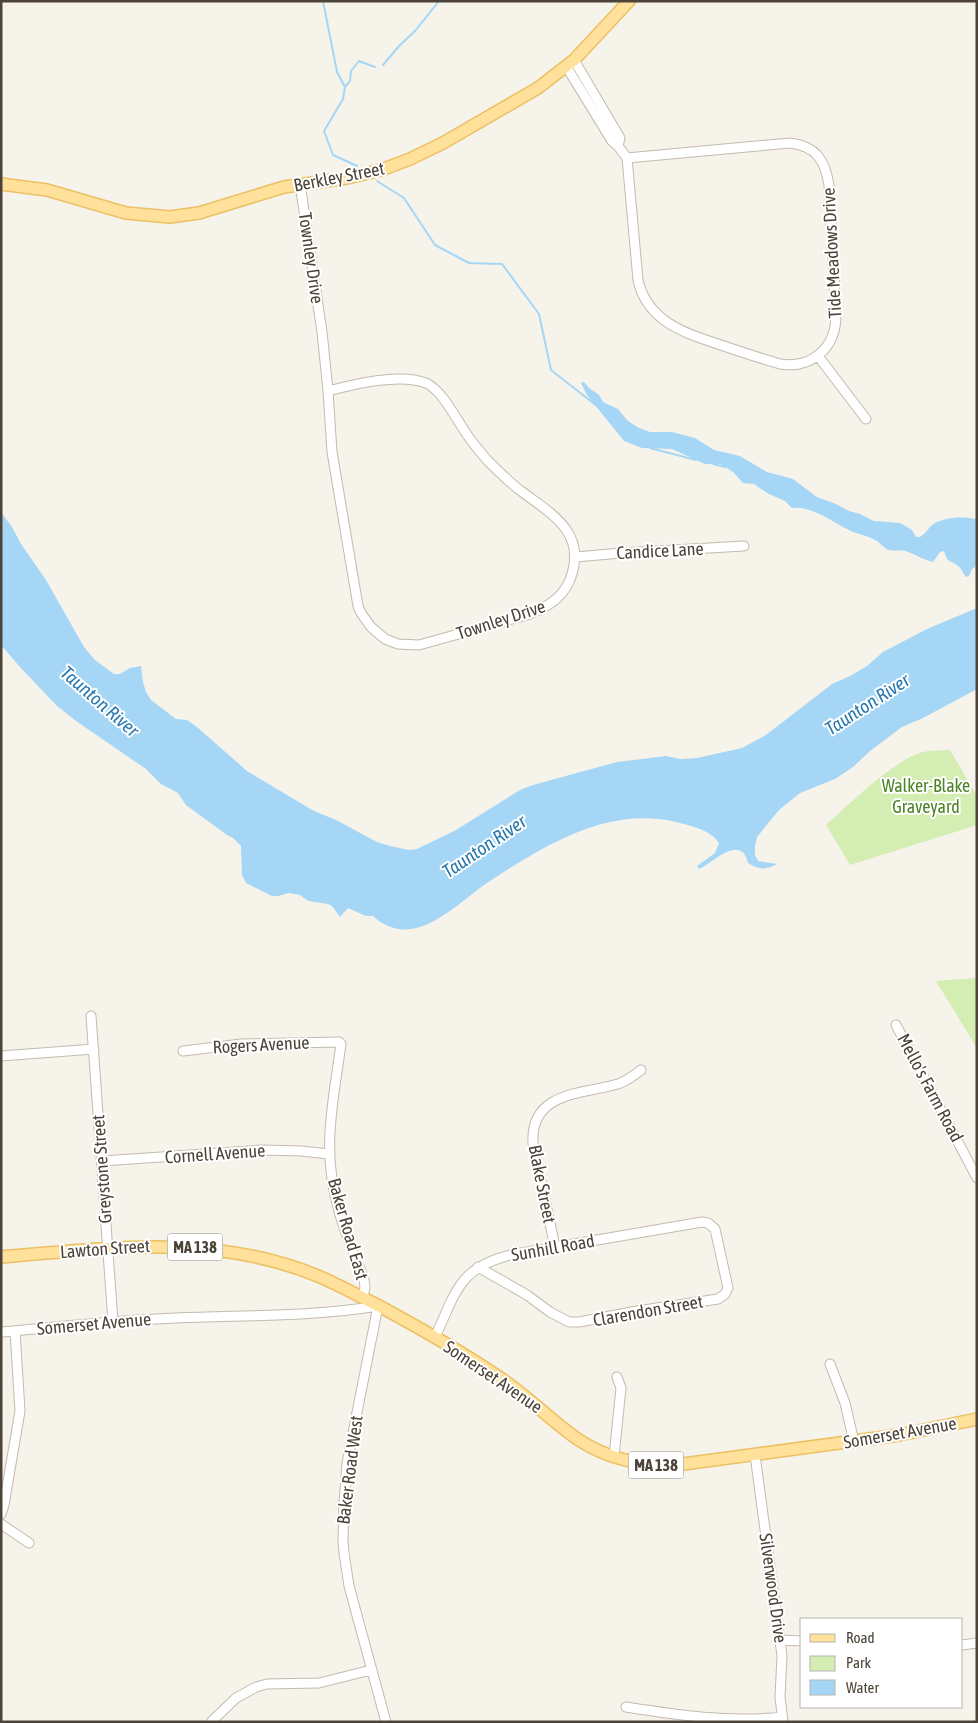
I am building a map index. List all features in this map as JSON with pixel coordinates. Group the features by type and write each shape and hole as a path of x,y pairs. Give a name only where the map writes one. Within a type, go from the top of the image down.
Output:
{"main road":[{"name":"Berkley Street","path":"1,184 47,190 126,213 170,217 194,214 300,184 362,175 390,167 443,143 519,100 546,82 570,63 629,1"},
{"name":"Lawton Street","path":"1,1257 145,1246 184,1246 216,1250 262,1258 290,1266 318,1276 378,1306"},
{"name":"Somerset Avenue","path":"378,1306 435,1337 511,1385 581,1440 603,1452 643,1464 664,1466 854,1442 919,1432 977,1419"}],"street":[{"path":"570,63 620,138 618,146 627,158 638,280 642,294 656,313 671,325 692,336 780,364 794,366 818,356 866,419"},
{"name":"Tide Meadows Drive","path":"627,158 790,144 802,146 816,153 825,167 828,185 836,314 835,331 826,348 818,356"},
{"name":"Townley Drive","path":"300,184 323,338 332,452 358,606 364,618 379,634 392,642 419,645 547,607 566,589 576,557"},
{"path":"328,391 392,380 412,380 429,384 436,390 467,435 493,466 507,480 562,522 570,537 576,557"},
{"name":"Candice Lane","path":"576,557 744,546"},
{"name":"Greystone Street","path":"91,1016 113,1322"},
{"name":"Mello's Farm Road","path":"896,1025 977,1178"},
{"name":"Rogers Avenue","path":"183,1051 241,1044 339,1042"},
{"name":"Baker Road East","path":"339,1042 341,1044 329,1131 329,1154 338,1211 364,1280 363,1298"},
{"path":"1,1056 94,1049"},
{"name":"Blake Street","path":"555,1247 533,1143 537,1120 546,1107 558,1099 574,1093 618,1084 641,1070"},
{"name":"Cornell Avenue","path":"102,1161 262,1150 329,1154"},
{"name":"Sunhill Road","path":"435,1337 458,1289 468,1275 478,1267 510,1255 702,1222 711,1224 716,1232 728,1285 725,1294"},
{"name":"Clarendon Street","path":"478,1267 569,1322 580,1322 656,1307 718,1299 725,1294"},
{"name":"Somerset Avenue","path":"1,1332 173,1318 325,1313 378,1306"},
{"name":"Baker Road West","path":"378,1306 347,1463 343,1522 344,1553 348,1580 386,1722"},
{"path":"1,1514 20,1411 15,1331"},
{"path":"830,1364 845,1402 854,1442"},
{"path":"614,1456 620,1388 617,1377"},
{"name":"Silverwood Drive","path":"755,1455 782,1656 780,1697 782,1720"},
{"path":"1,1524 29,1543"},
{"path":"779,1640 800,1641"},
{"path":"963,1645 977,1643"},
{"path":"211,1722 236,1698 256,1686 319,1683 371,1670"},
{"path":"626,1707 720,1718 782,1720"}],"green space":[{"name":"Walker-Blake Graveyard","path":"950,750 977,796 977,825 850,865 826,825 870,785 895,766 919,753"},
{"path":"977,978 977,1048 936,981"}],"water":[{"path":"584,382 599,395 603,402 618,409 628,421 639,428 650,432 672,432 695,438 714,450 740,456 767,472 793,479 817,497 849,511 874,521 900,523 912,530 916,537 920,537 935,523 946,519 976,519 977,566 966,577 959,567 948,560 944,551 940,552 933,562 906,551 886,549 877,541 849,530 820,514 806,509 792,508 785,501 767,493 754,484 743,483 733,472 720,464 705,464 672,449 642,448 624,441 587,395 581,383"},
{"name":"Taunton River","path":"1,512 46,580 84,647 95,660 114,674 120,674 130,668 141,666 143,682 151,700 176,719 187,720 197,727 247,771 314,811 336,820 377,842 409,850 417,849 456,830 520,790 533,785 617,762 666,756 680,759 697,758 742,748 766,735 832,684 867,666 883,652 927,629 977,608 977,689 902,727 870,751 853,767 835,779 800,793 779,810 757,837 755,846 755,855 758,861 777,864 773,866 766,868 756,867 748,863 744,854 739,850 733,850 726,852 699,869 697,866 715,853 719,843 711,834 676,822 650,818 624,819 575,833 551,844 484,885 436,920 413,929 399,929 386,925 373,916 366,916 348,908 340,917 332,906 328,904 308,901 300,895 289,893 272,896 246,883 242,875 241,846 233,838 186,805 178,793 161,784 146,769 57,706 1,645"}],"waterway":[{"path":"323,1 337,72 345,87 343,99 324,131 333,155 357,166"},
{"path":"383,65 415,31 439,1"},
{"path":"345,87 350,81 351,71 359,61 375,67"},
{"path":"377,181 404,198 435,245 469,263 502,264 539,314 551,370 597,406"},
{"path":"650,448 696,460"},
{"path":"713,464 725,467"}]}
